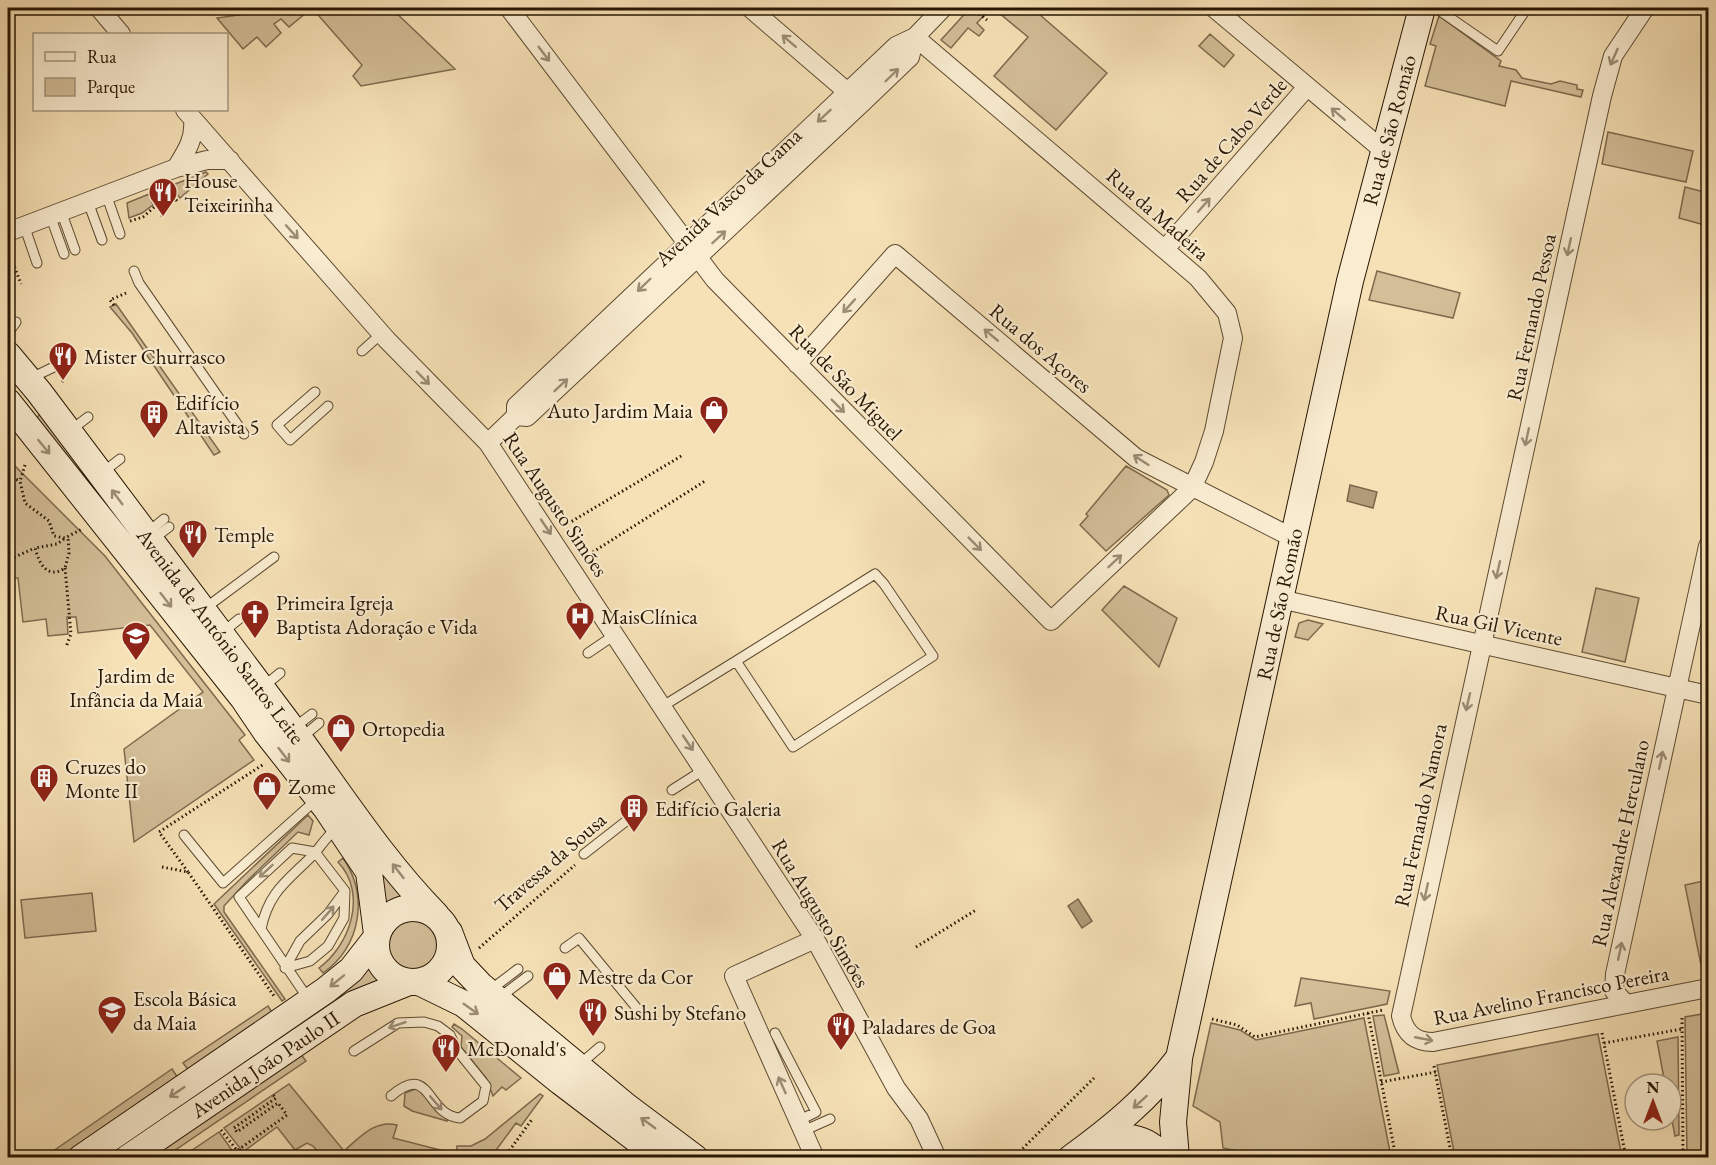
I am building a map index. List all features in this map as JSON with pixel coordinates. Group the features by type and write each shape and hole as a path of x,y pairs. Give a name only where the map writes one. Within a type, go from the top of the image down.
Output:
{"main road":[{"name":"Rua de São Romão","path":"1071,1158 1147,1096 1179,1058 1350,281 1422,8"},
{"name":"Avenida de António Santos Leite","path":"8,355 48,384 157,531 202,610 229,627 271,681 365,829 442,924 462,966 493,996 577,1066 695,1158"},
{"path":"11,411 31,410 48,384"},
{"name":"Avenida de António Santos Leite","path":"11,411 243,698 266,732 339,826 369,872 377,936"},
{"path":"414,982 432,978 447,962 451,948 442,924 415,908 401,910 388,917 377,936 376,952 381,965 391,976 414,982 464,1004 661,1158"},
{"name":"Avenida João Paulo II","path":"81,1158 310,1001 351,970 377,936"},
{"name":"Avenida João Paulo II","path":"128,1158 354,1004 414,982"},
{"path":"1176,1158 1173,1122 1179,1058"},
{"path":"1091,1143 1127,1136 1137,1138 1149,1143 1164,1158"}],"street":[{"path":"99,8 121,33"},
{"name":"Rua de São Miguel","path":"509,8 715,280 1051,621 1192,488"},
{"path":"750,8 855,98"},
{"name":"Avenida Vasco da Gama","path":"488,443 516,416 527,417 620,319 692,251 855,98 910,57 915,37 943,8"},
{"path":"1214,8 1384,152"},
{"name":"Rua Fernando Pessoa","path":"1481,645 1608,71 1613,56 1645,8"},
{"name":"Rua da Madeira","path":"915,37 1165,249 1216,298 1232,327 1232,344 1211,443 1192,488"},
{"name":"Rua de Cabo Verde","path":"1165,249 1307,87"},
{"path":"176,168 187,151 194,131 189,115"},
{"name":"Rua Augusto Simões","path":"189,115 381,334 488,443 815,939 896,1089 919,1119 937,1158"},
{"path":"16,228 176,168 207,160 230,160"},
{"name":"Rua dos Açores","path":"797,364 895,254 1136,458 1293,538"},
{"name":"Rua Alexandre Herculano","path":"1626,1004 1614,991 1615,974 1708,546"},
{"name":"Rua Gil Vicente","path":"1280,599 1708,695"},
{"name":"Rua Fernando Namora","path":"1404,994 1481,645"},
{"path":"815,939 734,976 815,1158"},
{"name":"Rua Avelino Francisco Pereira","path":"1404,994 1401,1016 1403,1025 1414,1037 1426,1041 1708,988"}],"lane":[{"path":"1436,8 1498,51 1527,8"},
{"path":"106,194 120,234"},
{"path":"88,202 102,240"},
{"path":"56,213 75,250"},
{"path":"56,213 64,254"},
{"path":"16,228 37,263"},
{"path":"134,271 139,284 244,434"},
{"path":"8,333 16,322"},
{"path":"362,351 381,334"},
{"path":"48,384 56,366"},
{"path":"315,392 277,425 290,440 328,406"},
{"path":"202,610 274,557"},
{"path":"663,706 875,574 885,584 933,656 793,747 736,661"},
{"path":"588,653 616,634"},
{"path":"301,727 319,723"},
{"path":"672,790 705,769"},
{"path":"184,835 223,883 318,798"},
{"name":"Travessa da Sousa","path":"584,854 639,811"},
{"path":"261,929 265,908 284,881 339,826"},
{"path":"285,968 310,961 328,946 344,918 345,891 315,852 292,848 239,897 285,968 310,1001"},
{"path":"285,968 300,941 328,915 345,891"},
{"path":"565,948 579,938 640,1012"},
{"path":"493,996 518,969"},
{"path":"493,996 528,976"},
{"path":"354,1051 398,1023 414,1021 432,1024 450,1035 457,1050 484,1082 487,1092 483,1101 460,1118 446,1114 423,1087 415,1083 406,1084 391,1096"},
{"path":"775,1034 816,1112 801,1126"},
{"path":"577,1066 600,1047"},
{"path":"801,1126 830,1119"}],"path":[{"path":"972,8 987,20"},
{"path":"153,193 163,218"},
{"path":"130,221 143,217 170,194 177,201"},
{"path":"8,248 21,284"},
{"path":"114,305 110,300 126,293"},
{"path":"564,526 683,455"},
{"path":"25,465 21,471 20,481 25,502 49,521 54,536 67,537"},
{"path":"8,476 20,481"},
{"path":"585,557 705,481"},
{"path":"10,559 35,548 57,544 85,526"},
{"path":"66,646 71,634 65,568 69,553 67,537"},
{"path":"35,548 47,571 55,572 65,568"},
{"path":"264,764 159,832 274,996"},
{"name":"Travessa da Sousa","path":"479,948 584,854"},
{"path":"162,867 188,872"},
{"path":"916,947 976,910"},
{"path":"1212,1019 1237,1025 1255,1036 1383,1010"},
{"path":"1368,1013 1396,1158"},
{"path":"1682,1018 1683,1158"},
{"path":"1604,1043 1682,1029"},
{"path":"1602,1033 1626,1158"},
{"path":"1434,1066 1452,1158"},
{"path":"1381,1082 1436,1072"},
{"path":"1013,1158 1094,1078"},
{"path":"237,1150 287,1115 278,1103 237,1132 234,1128 276,1098 273,1095"},
{"path":"504,1158 533,1118"},
{"path":"221,1130 241,1157"}],"green space":[{"path":"287,8 312,8 289,27 281,19 274,24 281,33 266,47 257,37 243,49 217,18"},
{"path":"312,8 391,8 455,69 361,86 353,76 362,65"},
{"path":"970,8 991,8 977,23 984,30 979,36 968,28 951,48 941,40"},
{"path":"993,8 1032,8 1107,73 1056,130 994,76 1028,37"},
{"path":"1439,16 1501,61 1499,66 1516,70 1522,78 1551,84 1560,81 1577,85 1577,89 1583,90 1581,97 1511,81 1505,106 1425,86 1436,46 1430,44"},
{"path":"1210,34 1234,55 1224,67 1199,46"},
{"path":"1608,132 1693,151 1686,182 1602,164"},
{"path":"206,172 208,174 180,198 170,186"},
{"path":"1685,187 1708,193 1708,226 1679,218"},
{"path":"149,194 153,205 129,218 127,203"},
{"path":"1377,271 1460,293 1453,318 1369,300"},
{"path":"116,304 220,452 214,455 132,333 110,307"},
{"path":"41,410 154,563 149,567 34,426"},
{"path":"8,459 105,556 245,735 239,740 254,760 134,842 124,749 203,692 150,625 78,633 76,617 67,617 68,634 48,636 46,619 23,622 18,578 12,578 8,539"},
{"path":"1126,466 1167,490 1169,495 1106,551 1080,525 1088,516 1086,514"},
{"path":"1124,586 1177,618 1159,667 1102,610"},
{"path":"1596,588 1639,598 1625,662 1582,652"},
{"path":"1308,620 1323,624 1308,640 1295,637 1299,623"},
{"path":"308,815 313,821 309,835 298,832 224,906 224,912 285,999 282,1001 214,904"},
{"path":"370,844 412,899 397,902 384,909"},
{"path":"343,858 356,888 357,920 346,949 323,973 319,968 339,946 347,933 351,918 352,889 347,875 338,862"},
{"path":"1708,880 1708,963 1701,965 1685,885"},
{"path":"92,893 96,931 25,938 21,900"},
{"path":"413,918 424,920 433,926 439,935 441,946 439,957 433,966 424,972 413,974 402,972 393,966 387,957 385,946 387,935 393,926 402,920"},
{"path":"369,964 380,982 301,1027 298,1022"},
{"path":"1301,978 1390,991 1387,1004 1314,1019 1311,1003 1295,1006"},
{"path":"268,1006 273,1014 189,1071 183,1063"},
{"path":"1708,1013 1708,1157 1687,1157 1685,1017"},
{"path":"1384,1015 1399,1073 1384,1076 1373,1016"},
{"path":"1364,1018 1391,1157 1266,1157 1223,1148 1220,1122 1193,1106 1211,1023 1240,1030 1256,1040"},
{"path":"454,1024 521,1078 506,1090 502,1087 493,1096 486,1078 461,1047 462,1036 452,1027"},
{"path":"285,1031 288,1036 110,1157 100,1158"},
{"path":"1598,1034 1622,1157 1455,1157 1437,1065"},
{"path":"1678,1037 1678,1072 1663,1072 1657,1041"},
{"path":"300,1053 306,1061 165,1157 147,1158"},
{"path":"172,1069 178,1078 61,1157 43,1158"},
{"path":"289,1084 344,1151 368,1131 389,1124 397,1125 393,1138 456,1154 457,1146 471,1146 485,1139 540,1094 543,1096 521,1126 516,1123 491,1157 411,1157 388,1152 359,1157 323,1157 307,1143 295,1150 277,1127 243,1152 224,1128"},
{"path":"418,1088 448,1119 447,1121 412,1111 404,1106 405,1093"},
{"path":"219,1132 234,1153 229,1157 182,1157"}],"shaded area":[{"path":"1350,485 1377,492 1373,508 1347,501"},
{"path":"1078,899 1092,921 1082,928 1068,906"}],"place":[{"name":"House Teixeirinha","path":"163,218"},
{"name":"Mister Churrasco","path":"63,382"},
{"name":"Auto Jardim Maia","path":"714,436"},
{"name":"Edifício Altavista 5","path":"154,440"},
{"name":"Temple","path":"193,560"},
{"name":"Primeira Igreja Baptista Adoração e Vida","path":"255,640"},
{"name":"MaisClínica","path":"580,642"},
{"name":"Jardim de Infância da Maia","path":"136,662"},
{"name":"Ortopedia","path":"341,754"},
{"name":"Cruzes do Monte II","path":"44,804"},
{"name":"Zome","path":"267,812"},
{"name":"Edifício Galeria","path":"634,834"},
{"name":"Mestre da Cor","path":"557,1002"},
{"name":"Escola Básica da Maia","path":"112,1036"},
{"name":"Sushi by Stefano","path":"593,1038"},
{"name":"Paladares de Goa","path":"841,1052"},
{"name":"McDonald's","path":"446,1074"}]}
